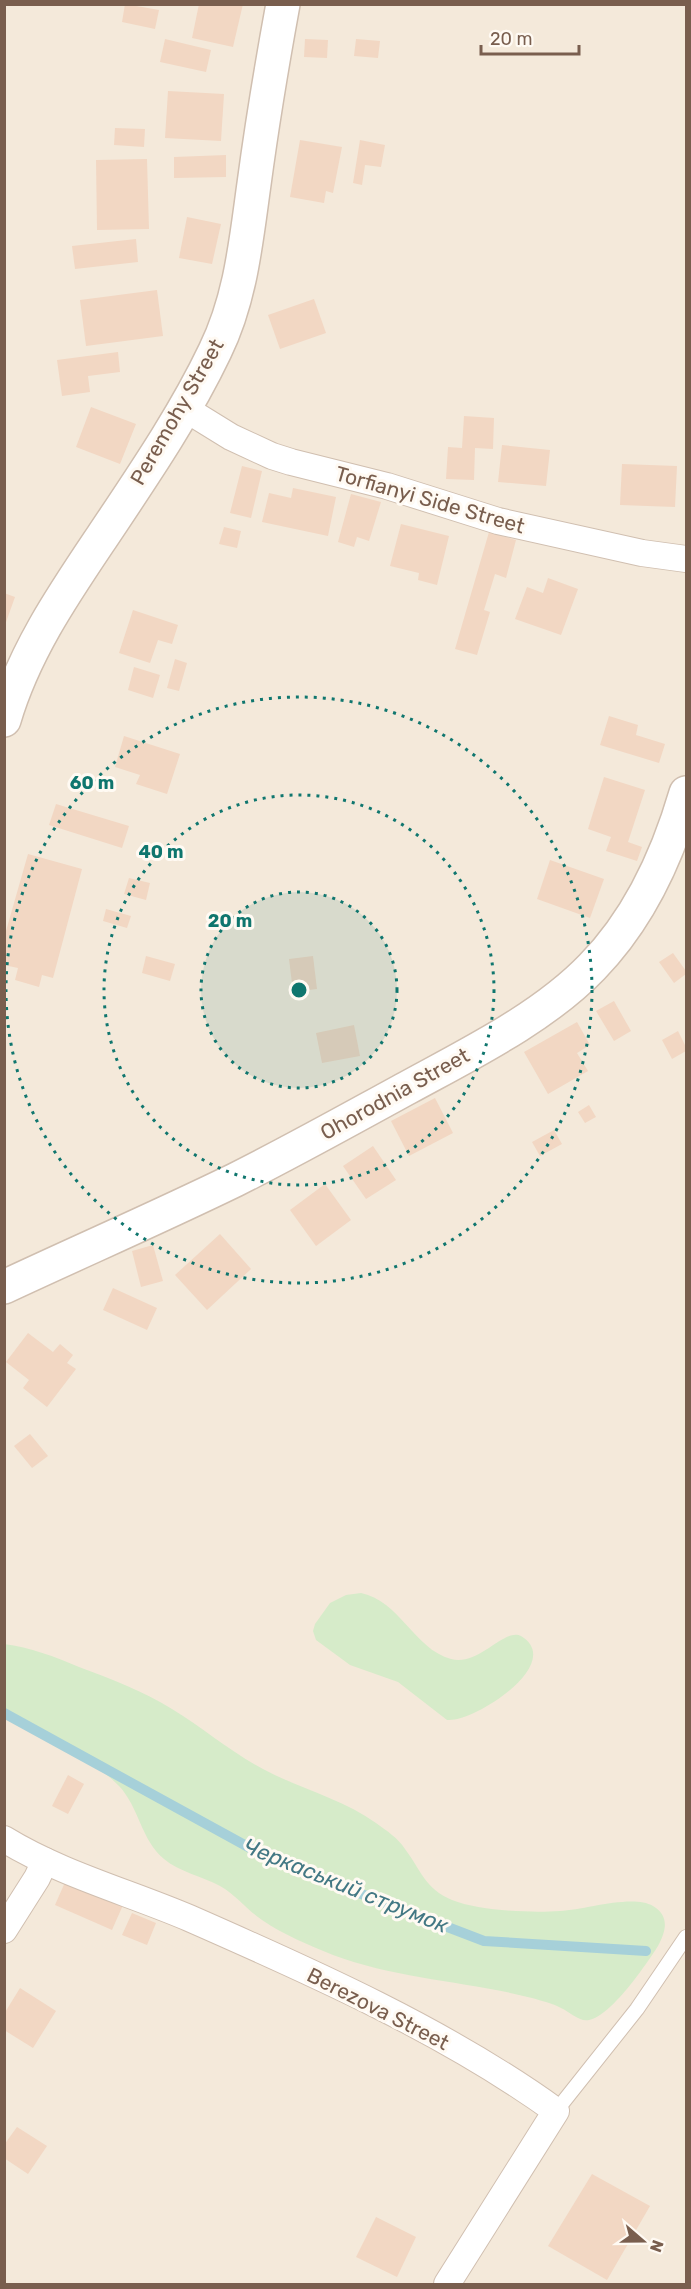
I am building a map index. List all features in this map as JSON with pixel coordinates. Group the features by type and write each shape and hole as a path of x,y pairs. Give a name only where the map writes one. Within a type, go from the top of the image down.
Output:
{"street":[{"name":"Peremohy Street","path":"4,720 26,663 52,613 153,459 216,348 237,292 243,264 270,72 283,4"},
{"name":"Torfianyi Side Street","path":"184,408 239,440 291,462 387,486 498,521 621,548 687,559"},
{"name":"Ohorodnia Street","path":"4,1287 272,1161 435,1072 550,1004 593,966 624,927 664,856 687,793"},
{"name":"Berezova Street","path":"4,1839 45,1861 189,1919 358,1996 503,2075 556,2111"},
{"path":"4,1930 37,1878 45,1861"},
{"path":"447,2284 556,2111"}],"lane":[{"path":"556,2111 636,2009 687,1936"}],"shaded area":[{"path":"5,5 686,5 686,2284 5,2284"}],"green space":[{"path":"361,1593 386,1605 438,1654 451,1659 471,1658 507,1637 515,1635 521,1636 532,1647 532,1661 524,1675 494,1702 476,1712 447,1720 398,1682 350,1665 316,1640 313,1631 315,1624 330,1603 346,1595"},
{"path":"4,1644 52,1656 138,1691 172,1709 263,1769 350,1807 396,1838 429,1885 443,1896 476,1907 535,1912 570,1910 621,1902 644,1903 653,1906 662,1914 665,1924 661,1940 627,1989 607,2009 589,2020 578,2018 554,2005 532,1998 407,1975 357,1963 306,1943 262,1920 220,1886 184,1871 164,1859 150,1843 126,1794 107,1775 80,1756 5,1719"}],"building":[{"path":"125,4 159,10 155,29 122,22"},
{"path":"199,4 243,4 233,47 192,38"},
{"path":"165,39 211,50 206,72 160,62"},
{"path":"305,39 328,40 327,58 304,57"},
{"path":"356,39 380,41 378,58 354,56"},
{"path":"168,91 224,94 221,141 165,138"},
{"path":"115,128 145,129 144,147 114,145"},
{"path":"300,140 342,147 333,193 326,191 324,203 290,197"},
{"path":"360,140 385,145 381,167 365,165 362,185 353,183"},
{"path":"226,155 226,177 174,178 174,157"},
{"path":"147,159 149,229 97,230 96,160"},
{"path":"187,217 221,224 212,264 179,258"},
{"path":"136,239 138,262 75,269 72,246"},
{"path":"157,290 163,336 86,346 80,300"},
{"path":"314,299 326,333 280,349 268,315"},
{"path":"118,352 120,372 88,376 90,392 62,396 57,360"},
{"path":"91,407 136,424 120,464 76,447"},
{"path":"464,416 494,418 493,449 475,448 474,480 446,479 448,447 462,448"},
{"path":"502,445 550,450 546,486 498,482"},
{"path":"622,464 677,466 675,507 620,505"},
{"path":"242,466 262,471 251,518 230,513"},
{"path":"293,488 336,497 328,536 262,522 269,493 291,498"},
{"path":"351,494 381,502 369,541 357,537 354,547 338,542"},
{"path":"401,524 449,536 437,585 418,580 419,573 390,566"},
{"path":"224,527 241,531 237,548 219,544"},
{"path":"489,532 516,540 506,578 495,574 484,610 490,612 477,655 455,649"},
{"path":"548,578 578,589 561,635 515,619 527,587 543,593"},
{"path":"4,593 15,597 5,625 4,625"},
{"path":"133,610 178,625 172,644 158,640 150,663 119,653"},
{"path":"175,659 187,663 179,691 167,688"},
{"path":"134,667 160,675 153,698 128,690"},
{"path":"609,716 638,725 636,735 665,744 659,763 600,745"},
{"path":"124,736 180,754 167,794 136,784 140,775 115,767"},
{"path":"604,777 645,790 628,842 642,847 637,861 606,851 611,837 588,829"},
{"path":"56,804 129,826 122,848 49,825"},
{"path":"28,854 82,869 53,978 42,975 39,987 15,980 18,968 4,965 4,938"},
{"path":"550,860 604,879 590,918 537,899"},
{"path":"129,878 150,883 146,900 124,894"},
{"path":"106,909 131,916 127,928 103,921"},
{"path":"673,953 686,971 686,974 674,983 659,962"},
{"path":"146,956 175,964 170,981 142,973"},
{"path":"313,956 317,989 293,992 289,959"},
{"path":"614,1001 631,1031 614,1041 596,1011"},
{"path":"577,1022 590,1045 577,1053 588,1071 548,1094 524,1052"},
{"path":"354,1025 360,1056 322,1063 316,1033"},
{"path":"678,1031 686,1051 672,1059 662,1040"},
{"path":"435,1098 453,1133 409,1156 391,1121"},
{"path":"589,1105 596,1117 585,1123 578,1112"},
{"path":"554,1130 562,1144 540,1156 532,1142"},
{"path":"373,1146 396,1180 366,1199 343,1166"},
{"path":"325,1184 351,1220 316,1246 290,1210"},
{"path":"220,1234 251,1269 207,1310 175,1275"},
{"path":"153,1245 163,1281 141,1287 132,1251"},
{"path":"113,1288 157,1308 147,1330 103,1310"},
{"path":"28,1333 53,1352 60,1344 73,1355 67,1363 76,1369 47,1407 23,1388 29,1380 6,1362"},
{"path":"30,1434 48,1456 32,1468 14,1446"},
{"path":"68,1775 84,1784 68,1814 52,1806"},
{"path":"66,1880 123,1905 112,1930 55,1905"},
{"path":"132,1913 156,1923 147,1945 122,1935"},
{"path":"20,1988 56,2011 33,2048 4,2030 4,2014"},
{"path":"17,2127 47,2146 28,2174 4,2158 4,2145"},
{"path":"592,2174 650,2206 607,2280 548,2246"},
{"path":"376,2217 416,2237 397,2277 356,2257"}],"waterway":[{"name":"Черкаський струмок","path":"4,1713 270,1859 484,1941 646,1951"}]}
